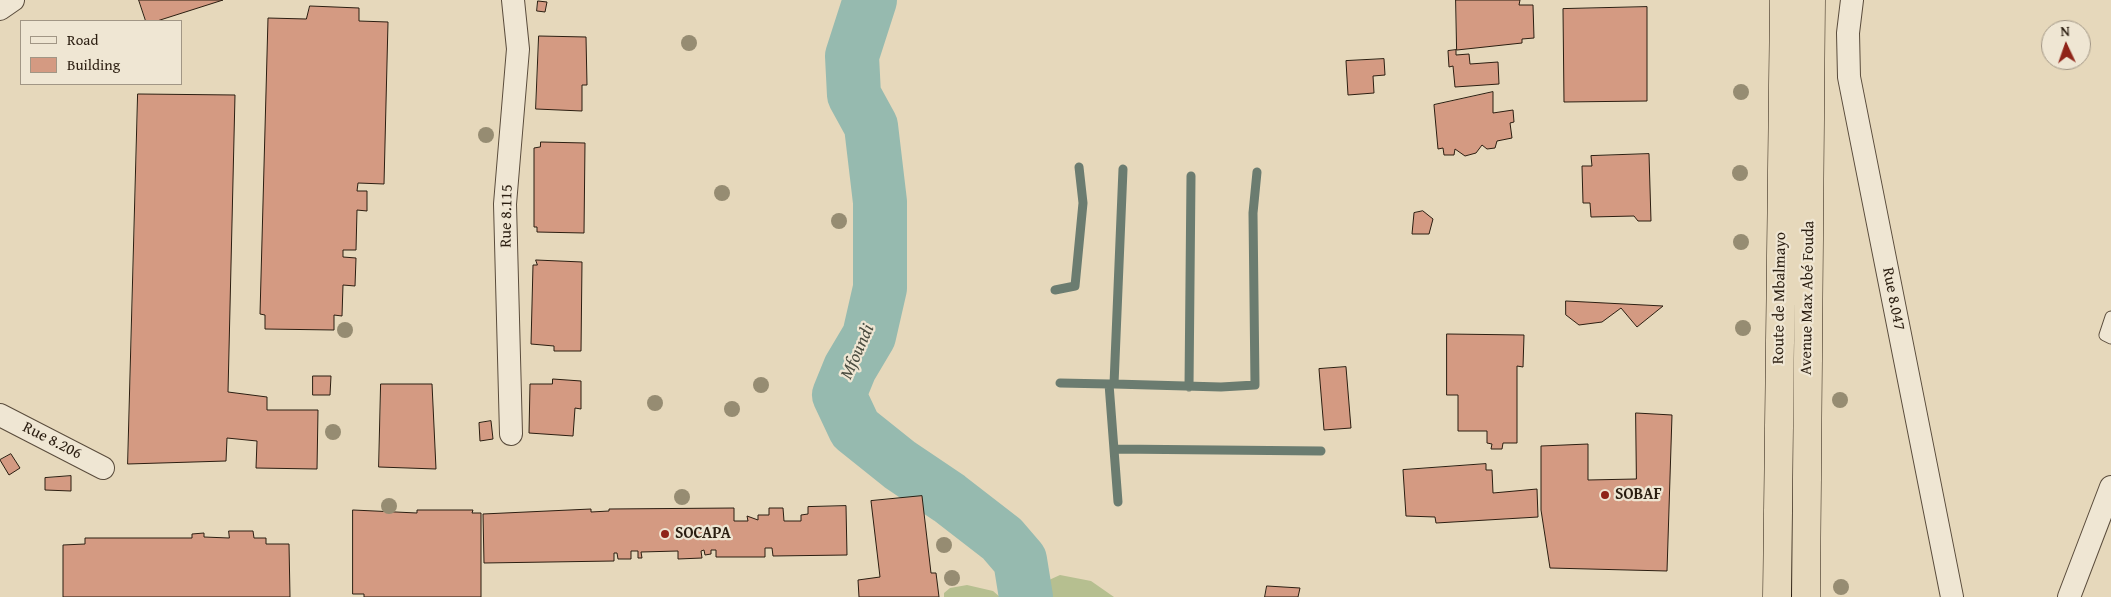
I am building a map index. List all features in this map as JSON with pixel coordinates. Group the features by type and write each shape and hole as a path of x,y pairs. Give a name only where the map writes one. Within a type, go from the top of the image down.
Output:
{"highway":[{"name":"Route de Mbalmayo","path":"1777,597 1784,0"},
{"name":"Avenue Max Abé Fouda","path":"1806,597 1811,0"}],"street":[{"path":"0,9 13,0"},
{"name":"Rue 8.115","path":"511,434 505,204 518,50 513,0"},
{"name":"Rue 8.047","path":"1852,0 1848,33 1849,77 1952,597"},
{"name":"Rue 8.206","path":"0,415 103,468"},
{"path":"2069,597 2111,487"}],"lane":[{"path":"2111,317 2105,335 2111,338"}],"green space":[{"path":"1060,575 1091,581 1114,597 1046,597 1049,580"},
{"path":"967,585 993,591 1000,597 944,597 944,593 950,588"}],"building":[{"path":"139,0 223,0 160,20 146,20"},
{"path":"1456,0 1520,0 1519,5 1533,5 1534,38 1522,39 1522,43 1457,50"},
{"path":"538,1 547,2 545,12 537,11"},
{"path":"310,6 359,8 359,21 388,22 384,184 358,183 357,191 367,191 367,211 357,210 356,250 343,250 343,257 356,258 355,286 343,285 342,316 334,315 334,330 265,329 265,315 260,314 268,18 306,19"},
{"path":"1647,7 1647,101 1564,102 1563,9"},
{"path":"539,36 586,37 587,85 582,85 582,111 536,109"},
{"path":"1456,50 1456,55 1469,54 1470,64 1498,62 1499,84 1455,87 1453,66 1449,67 1448,51"},
{"path":"1384,59 1385,75 1373,76 1374,93 1348,95 1346,61"},
{"path":"1493,92 1493,113 1513,110 1514,122 1510,123 1512,138 1497,141 1495,148 1487,149 1482,145 1476,153 1465,156 1455,149 1454,155 1444,155 1443,148 1438,149 1434,105"},
{"path":"138,94 235,95 228,392 267,397 267,410 318,410 317,469 256,468 257,441 227,438 226,461 128,464"},
{"path":"541,142 585,143 584,233 537,232 537,227 534,227 534,148 540,147"},
{"path":"1649,154 1651,221 1638,221 1634,216 1591,217 1590,203 1583,203 1582,166 1592,166 1591,156"},
{"path":"1423,211 1433,219 1429,234 1412,234 1414,213"},
{"path":"536,260 582,262 581,351 554,351 554,346 531,344 533,265 537,265"},
{"path":"1566,301 1663,306 1637,327 1621,308 1602,322 1579,325 1566,315"},
{"path":"1447,334 1524,335 1523,367 1517,366 1517,443 1503,443 1502,449 1491,449 1492,444 1487,443 1487,431 1458,431 1458,395 1447,395"},
{"path":"1346,367 1351,428 1324,430 1319,369"},
{"path":"313,376 331,376 330,395 313,395"},
{"path":"553,379 581,381 581,409 575,408 573,436 529,433 530,384 552,384"},
{"path":"381,384 432,384 436,469 379,467"},
{"name":"SOBAF","path":"1636,413 1672,415 1667,571 1550,568 1541,510 1541,446 1588,444 1588,480 1636,479"},
{"path":"491,421 493,439 480,441 479,423"},
{"path":"11,454 20,468 9,475 0,460"},
{"path":"1486,464 1486,470 1492,470 1493,493 1537,489 1538,517 1436,523 1435,517 1406,516 1403,470"},
{"path":"71,476 71,491 45,490 45,478"},
{"path":"922,496 931,573 936,573 939,597 859,597 858,580 880,577 871,501"},
{"name":"SOCAPA","path":"846,506 847,555 773,556 772,548 765,548 765,557 716,557 716,550 711,550 711,554 705,555 704,550 701,551 702,558 678,559 678,551 641,552 642,558 638,558 638,551 631,551 631,559 618,559 617,553 614,553 614,561 484,563 483,514 591,509 591,512 609,511 609,509 734,508 734,521 748,521 747,516 758,520 758,515 769,515 769,508 783,508 784,521 801,521 801,515 808,514 808,507"},
{"path":"353,510 417,513 417,510 473,510 472,513 481,513 481,597 364,597 364,594 353,594"},
{"path":"229,531 253,531 254,538 266,538 266,544 289,544 290,597 63,597 63,545 85,544 85,538 192,538 192,534 204,533 204,537 229,538"},
{"path":"1267,586 1300,588 1298,597 1265,597"}],"waterway":[{"name":"Mfoundi","path":"870,0 852,56 854,95 871,126 880,202 880,288 869,336 850,368 839,395 855,429 900,465 949,498 1002,539 1020,560 1026,597"},
{"path":"1055,290 1075,286 1083,203 1079,167"},
{"path":"1123,169 1114,384 1221,387 1255,385 1253,213 1257,172"},
{"path":"1189,387 1191,176"},
{"path":"1060,383 1109,384 1118,502"},
{"path":"1114,449 1321,451"}],"place":[{"name":"SOBAF","path":"1605,495"},
{"name":"SOCAPA","path":"665,534"}]}
